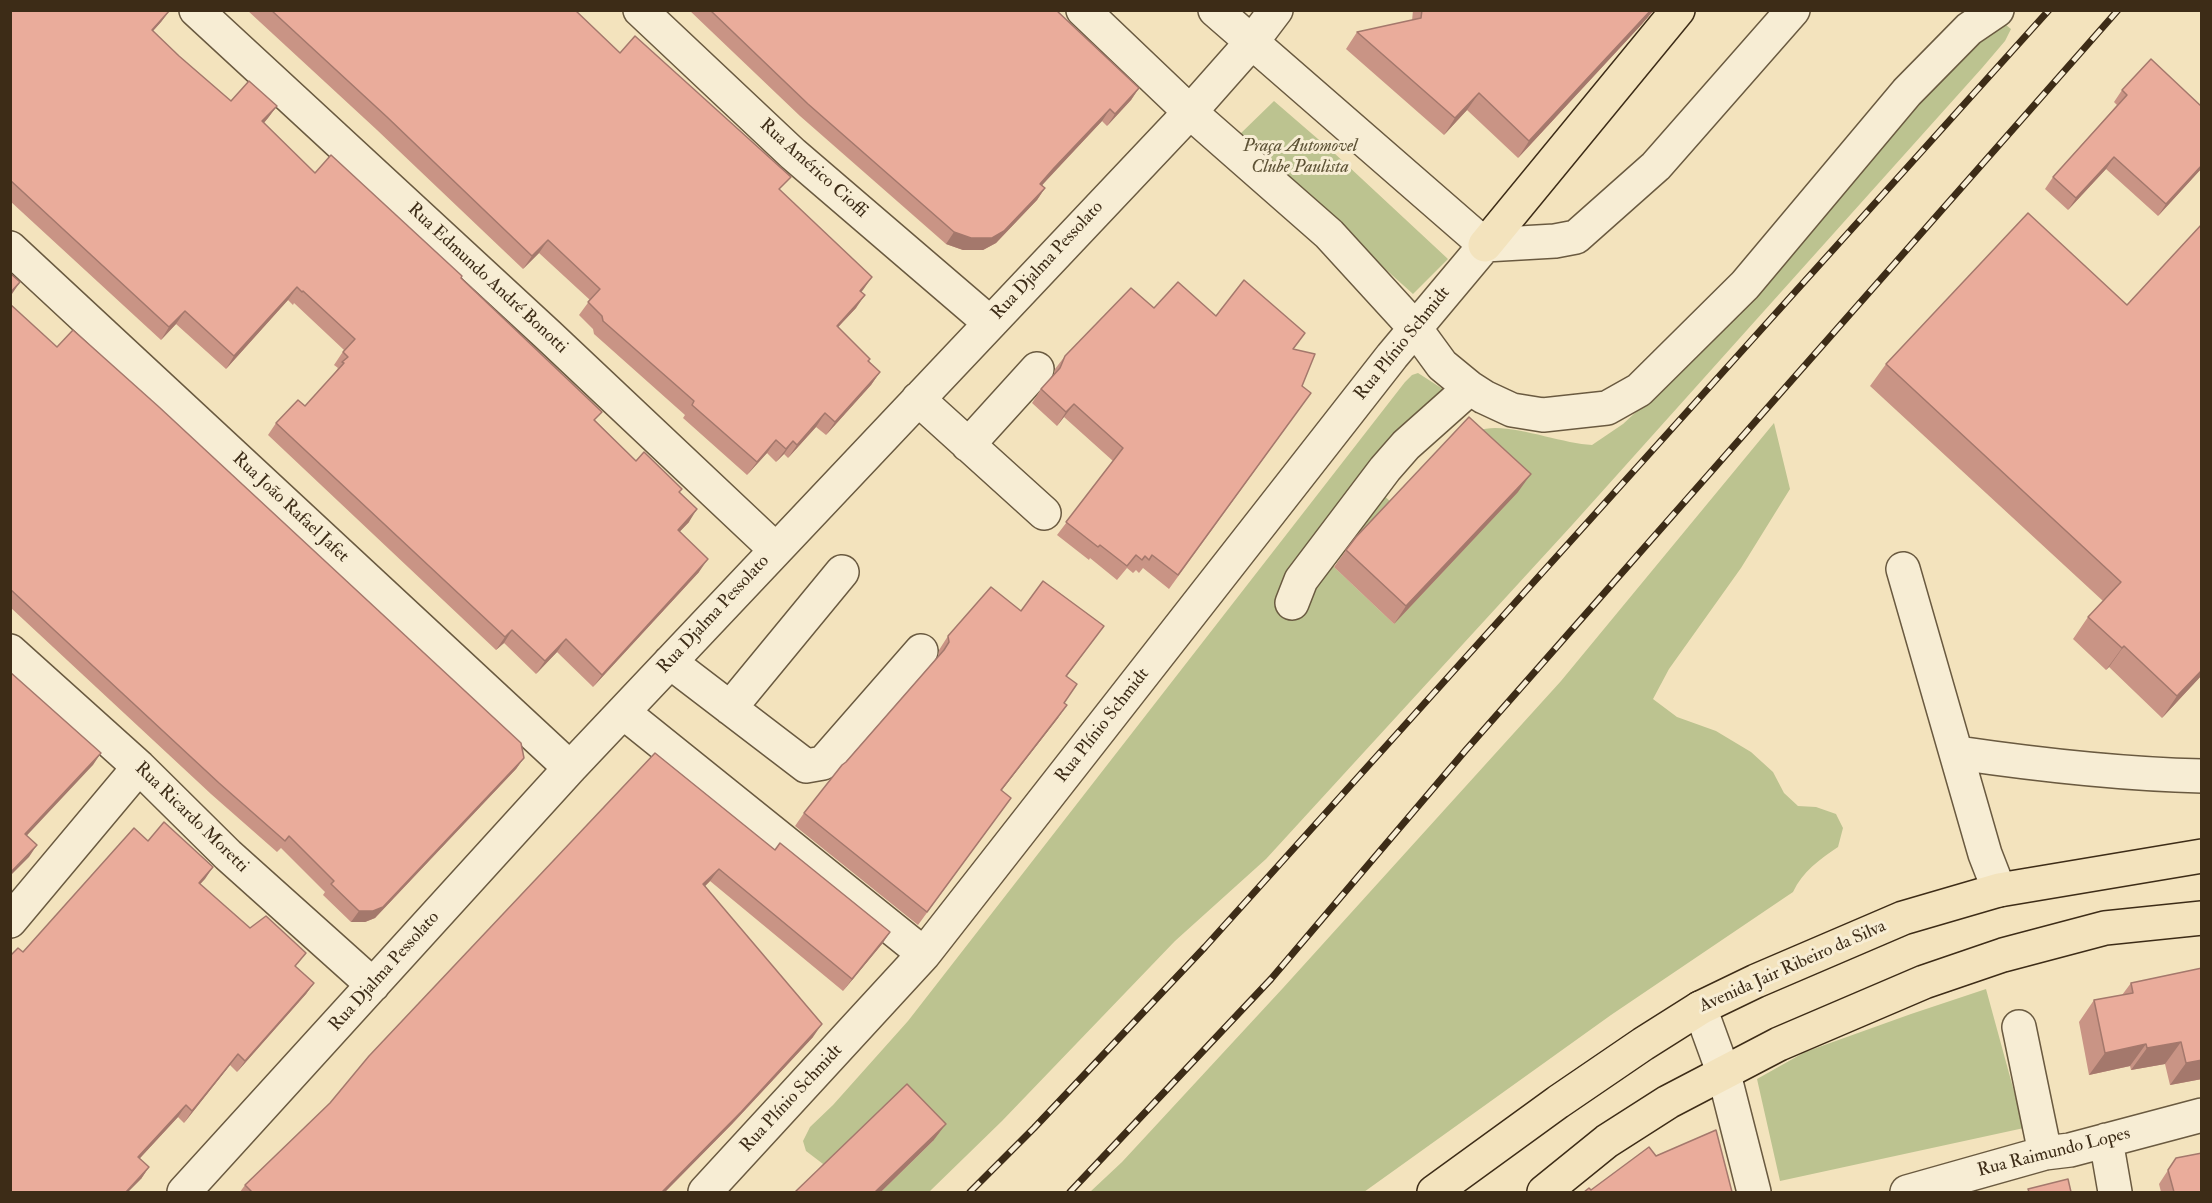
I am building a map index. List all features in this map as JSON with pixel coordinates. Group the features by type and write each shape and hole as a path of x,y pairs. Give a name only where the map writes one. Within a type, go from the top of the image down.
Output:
{"main road":[{"path":"1485,246 1678,10"},
{"name":"Avenida Jair Ribeiro da Silva","path":"1442,1188 1614,1063 1700,1008 1756,981 1904,918 1999,890 2202,856"},
{"path":"1544,1192 1607,1141 1668,1102 1779,1044 1914,986 2003,955 2105,928 2202,918"}],"street":[{"name":"Rua Edmundo André Bonotti","path":"196,10 548,335 775,549"},
{"name":"Rua Américo Cioffi","path":"640,10 793,154 990,323"},
{"path":"1083,10 1190,112 1329,234 1415,328 1442,365 1470,388 1512,410 1543,415 1607,408 1639,390 1745,285 1907,92 1969,29 1997,10"},
{"path":"1215,10 1485,246 1555,241 1576,237 1656,166 1791,11"},
{"name":"Rua Djalma Pessolato","path":"184,1192 622,712 1190,112 1251,43 1276,10"},
{"name":"Rua Plínio Schmidt","path":"705,1192 924,954 1415,328 1485,246"},
{"name":"Rua João Rafael Jafet","path":"10,248 570,768"},
{"path":"968,445 1037,369"},
{"path":"1292,603 1301,580 1386,469 1407,445 1470,388"},
{"path":"918,399 1044,513"},
{"path":"1903,569 1958,753 1985,854 1999,890"},
{"path":"730,708 842,572"},
{"name":"Rua Ricardo Moretti","path":"10,651 139,768 228,855 373,985"},
{"path":"670,662 806,766 823,763 921,651"},
{"path":"622,712 924,954"},
{"path":"1958,753 2054,767 2134,774 2202,776"},
{"path":"10,921 139,768"},
{"path":"1700,1008 1724,1074 1754,1192"},
{"path":"2019,1027 2045,1154"},
{"name":"Rua Raimundo Lopes","path":"1907,1192 2045,1154 2070,1150 2202,1115"},
{"path":"2106,1140 2115,1192"}],"green space":[{"path":"2006,25 2011,29 2005,41 1982,68 1573,524 1266,859 1175,941 1002,1121 929,1192 881,1192 933,1141 827,1167 806,1151 803,1141 810,1127 833,1105 908,1021 1412,375 1418,373 1449,393 1368,481 1392,503 1333,566 1394,624 1478,431 1502,428 1592,445 1623,424 1666,384 1918,97 1995,26"},
{"name":"Praça Automovel Clube Paulista","path":"1274,101 1333,152 1448,259 1413,294 1238,136"},
{"path":"1774,423 1790,489 1741,568 1669,669 1653,699 1677,717 1716,731 1751,752 1773,772 1784,793 1798,806 1816,807 1836,814 1843,828 1838,847 1807,872 1793,892 1611,1015 1364,1192 1090,1192 1122,1162 1283,988 1561,681"},
{"path":"1986,989 2024,1128 1780,1181 1757,1079 1805,1052"}],"building":[{"path":"10,10 170,10 152,30 179,56 231,101 249,81 277,106 262,121 315,173 331,155 462,276 461,278 602,412 594,420 636,461 644,452 682,489 679,492 697,509 678,530 708,559 602,675 566,639 545,661 512,630 505,637 276,423 298,400 305,406 344,363 342,362 348,357 343,352 355,339 303,291 297,287 234,356 185,311 169,327 10,180"},
{"path":"271,10 575,10 620,53 635,36 791,177 779,189 872,277 860,291 865,295 837,326 880,372 835,422 825,413 797,445 793,441 786,449 776,440 757,462 692,405 694,401 603,321 602,316 588,302 600,289 548,240 532,256"},
{"path":"710,10 1056,10 1139,88 1115,114 1110,109 1054,168 1040,184 1045,188 1004,231 992,238 971,238 954,232 808,104"},
{"path":"1422,10 1651,10 1529,141 1479,93 1455,118 1357,32 1421,18"},
{"path":"2151,59 2202,107 2202,165 2166,204 2114,157 2076,198 2053,177 2127,95 2122,90"},
{"path":"2028,213 2127,305 2202,224 2202,670 2177,696 2124,646 2122,648 2088,617 2121,582 1886,364"},
{"path":"10,273 20,282 10,293"},
{"path":"1244,280 1305,333 1293,349 1315,354 1302,386 1311,393 1178,575 1152,555 1149,560 1145,556 1142,560 1136,555 1127,566 1066,522 1123,448 1074,404 1066,412 1041,389 1060,368 1065,356 1131,288 1154,308 1178,282 1216,316"},
{"path":"10,304 57,347 73,330 521,743 524,758 383,907 373,911 359,911 331,884 334,881 289,836 285,841 219,783 10,589"},
{"path":"1469,417 1531,474 1406,606 1346,550"},
{"path":"1043,581 1104,626 1066,676 1077,684 1064,703 1067,705 1001,790 1011,798 927,912 804,813 842,765 944,650 949,642 948,636 991,587 1021,611"},
{"path":"10,672 101,753 25,834 37,845 10,873"},
{"path":"655,753 775,850 780,843 890,932 852,979 719,869 703,884 822,1024 741,1112 662,1192 252,1192 245,1185 330,1103 369,1056"},
{"path":"164,822 213,867 199,883 250,928 266,916 306,953 295,966 314,983 245,1061 238,1054 192,1111 186,1105 138,1157 149,1167 126,1192 10,1192 10,956 18,948 23,952 134,828 148,841"},
{"path":"2202,968 2202,1060 2186,1063 2181,1042 2147,1048 2146,1044 2105,1053 2094,1000 2133,993 2131,983"},
{"path":"907,1084 946,1124 875,1192 795,1192"},
{"path":"1716,1130 1732,1192 1584,1192 1589,1188 1591,1190 1649,1147 1656,1156"},
{"path":"2202,1153 2202,1192 2174,1192 2168,1170 2176,1158"},
{"path":"2068,1179 2071,1192 2029,1192 2028,1189"}],"railway":[{"path":"970,1192 1034,1128 1205,947 2049,10"},
{"path":"1070,1192 1271,979 1465,751 2118,10"}]}
